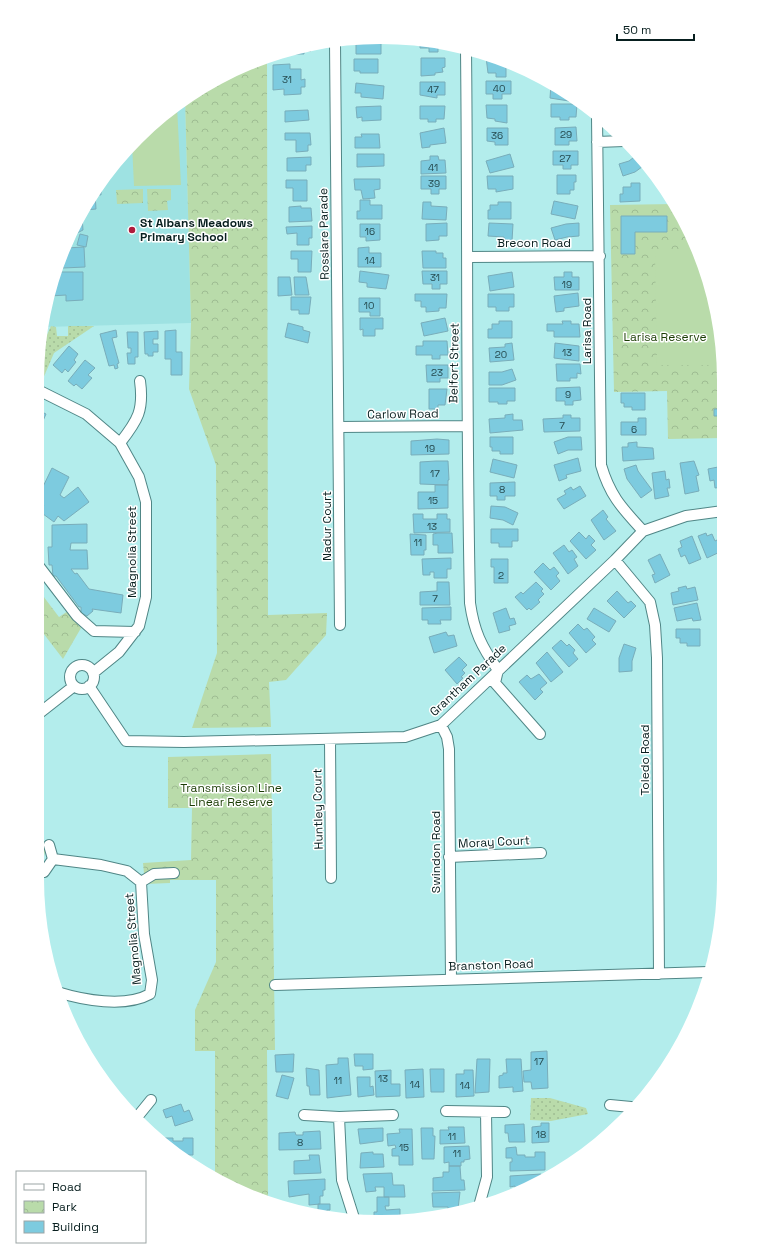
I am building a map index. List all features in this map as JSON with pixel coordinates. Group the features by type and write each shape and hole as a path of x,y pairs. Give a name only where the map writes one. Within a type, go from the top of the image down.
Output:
{"street":[{"name":"Rosslare Parade","path":"335,47 339,427"},
{"name":"Belfort Street","path":"466,55 468,257 466,426 470,602 472,620 478,640 498,670"},
{"name":"Larisa Road","path":"597,124 600,256 601,465 607,484 616,500 643,531"},
{"path":"597,142 616,141"},
{"name":"Brecon Road","path":"468,257 600,256"},
{"path":"120,442 133,427 138,415 142,399 140,381"},
{"name":"Magnolia Street","path":"44,393 86,414 120,442 139,477 146,502 146,597 139,626 119,652 93,673"},
{"name":"Carlow Road","path":"339,427 466,426"},
{"name":"Nadur Court","path":"339,427 340,625"},
{"name":"Grantham Parade","path":"89,686 126,741 184,742 330,740 405,737 441,725 615,560 643,531 686,516 717,512"},
{"name":"Toledo Road","path":"615,560 650,602 655,625 658,658 659,974"},
{"path":"44,573 77,616 94,631 135,632"},
{"path":"82,665 86,666 93,673 93,681 89,686 82,689 74,686 71,682 70,674 75,667 82,665"},
{"path":"498,670 495,682 540,734"},
{"path":"44,710 74,686"},
{"name":"Swindon Road","path":"441,725 449,749 448,858 451,980"},
{"name":"Huntley Court","path":"330,740 332,878"},
{"path":"49,845 53,859"},
{"name":"Moray Court","path":"448,858 541,853"},
{"path":"44,872 53,859"},
{"path":"53,859 100,865 127,872 141,882 154,874 174,872"},
{"name":"Magnolia Street","path":"65,994 80,999 139,1000 150,994 152,980 144,934 141,882"},
{"name":"Branston Road","path":"275,984 704,972"},
{"path":"140,1113 151,1100"},
{"path":"610,1105 627,1107"},
{"path":"446,1110 505,1112"},
{"path":"480,1200 487,1177 486,1112"},
{"path":"304,1115 339,1117 393,1115"},
{"path":"339,1117 342,1180 353,1213"}],"shaded area":[{"name":"St Albans Meadows Primary School","path":"185,107 191,323 48,327 55,293 62,272 89,212 114,176 128,159 159,128"}],"green space":[{"path":"267,64 268,615 327,613 326,635 286,680 269,682 271,727 192,728 217,653 216,465 189,389 191,323 185,107 212,89"},
{"path":"177,113 181,185 134,186 132,154 159,128"},
{"path":"143,189 143,203 117,204 116,190"},
{"path":"147,189 171,189 171,200 167,201 168,210 148,211"},
{"name":"Larisa Reserve","path":"667,204 682,232 699,272 711,315 716,358 717,438 668,439 667,391 614,392 610,205"},
{"path":"655,252 691,252 706,293 711,315 716,365 657,365"},
{"path":"51,326 56,327 57,336 68,336 68,326 94,326 54,353 44,376 47,334"},
{"path":"44,597 59,617 68,611 81,628 63,659 44,634"},
{"name":"Transmission Line Linear Reserve","path":"271,754 275,1050 267,1050 268,1195 215,1172 215,1051 195,1051 195,1010 216,962 216,880 170,880 170,883 145,884 143,863 191,860 192,808 168,808 168,757"},
{"path":"44,842 47,842 44,856"},
{"path":"531,1098 550,1098 586,1108 588,1114 551,1121 530,1120"}],"building":[{"path":"381,44 381,54 356,54 356,45"},
{"path":"420,47 438,49 438,52 429,52 429,48 420,48"},
{"path":"421,58 445,58 445,67 442,68 443,72 435,73 435,75 421,76"},
{"path":"354,59 378,59 378,73 360,73 360,71 354,71"},
{"path":"487,61 506,69 506,77 496,77 496,73 488,73"},
{"path":"290,64 290,69 301,69 301,80 305,79 305,87 301,87 301,94 284,95 284,89 273,90 273,65"},
{"path":"486,81 511,81 511,94 502,94 502,99 493,99 493,94 486,94"},
{"path":"420,82 445,82 445,95 437,95 437,98 420,95"},
{"path":"356,83 384,86 383,99 361,97 361,93 355,93"},
{"path":"551,90 566,101 550,98"},
{"path":"551,104 571,104 577,108 576,117 569,117 569,120 560,120 560,117 551,117"},
{"path":"486,105 507,105 507,123 487,118"},
{"path":"381,106 381,120 362,121 362,117 357,118 356,107"},
{"path":"420,106 445,106 444,119 436,119 436,122 428,122 428,119 420,119"},
{"path":"308,110 309,120 285,122 285,111"},
{"path":"576,127 577,141 569,141 569,145 555,145 555,128"},
{"path":"444,128 446,143 430,145 430,147 422,148 420,133"},
{"path":"487,128 508,128 508,145 495,145 495,142 487,141"},
{"path":"285,133 310,133 311,145 308,145 308,151 296,152 296,140 285,140"},
{"path":"361,134 379,134 380,148 355,148 355,137 362,137"},
{"path":"553,151 578,151 578,165 571,165 571,169 563,169 563,165 553,165"},
{"path":"357,154 384,154 384,166 357,167"},
{"path":"510,154 514,167 490,173 486,161"},
{"path":"430,156 438,156 439,160 445,160 446,173 421,174 421,161 430,160"},
{"path":"311,157 311,165 306,165 306,171 287,171 287,158"},
{"path":"632,158 640,168 635,172 623,176 619,164"},
{"path":"557,175 576,175 574,190 570,190 570,194 557,194"},
{"path":"421,176 446,176 446,189 439,189 439,194 431,194 431,189 421,189"},
{"path":"487,176 513,176 513,189 496,192 496,189 488,189"},
{"path":"354,179 380,179 380,189 374,190 375,198 363,199 361,190 355,190"},
{"path":"286,180 307,180 307,201 293,201 293,188 286,188"},
{"path":"631,183 640,183 640,201 620,202 620,194 623,194 623,187 631,187"},
{"path":"360,200 370,200 370,205 382,205 382,219 357,219 357,211 360,211"},
{"path":"554,201 578,206 575,219 551,214"},
{"path":"96,202 96,209 91,209"},
{"path":"423,202 431,202 431,206 447,207 446,220 422,219"},
{"path":"498,202 511,202 511,219 488,219 488,210 490,210 490,205 498,205"},
{"path":"301,206 301,208 311,208 312,221 289,222 289,207"},
{"path":"621,216 667,216 667,232 635,232 635,254 621,254"},
{"path":"447,223 447,236 439,236 439,240 426,241 426,224"},
{"path":"489,223 513,224 512,241 504,240 504,237 488,236"},
{"path":"579,223 579,236 555,240 551,228 566,224"},
{"path":"360,224 380,224 380,240 366,241 366,237 360,237"},
{"path":"83,225 83,230 79,232"},
{"path":"312,226 312,238 309,238 309,245 297,245 297,233 287,234 286,227"},
{"path":"80,234 88,236 86,247 77,245"},
{"path":"84,247 85,267 64,268 72,248"},
{"path":"369,247 369,253 381,253 381,267 358,267 358,248"},
{"path":"291,251 312,251 311,272 298,272 298,259 291,259"},
{"path":"422,251 436,251 436,253 443,253 443,258 446,258 446,268 423,268"},
{"path":"360,271 389,275 386,289 367,287 367,283 359,282"},
{"path":"422,271 447,271 447,284 440,284 440,289 432,289 432,284 423,284"},
{"path":"62,272 83,272 83,300 66,301 66,295 54,296"},
{"path":"512,272 514,287 490,291 488,276"},
{"path":"564,272 572,272 572,277 579,277 579,290 555,290 554,277 564,277"},
{"path":"278,277 290,277 292,295 278,296"},
{"path":"294,277 306,277 309,295 295,295"},
{"path":"578,293 579,306 564,308 564,311 556,312 554,296"},
{"path":"415,294 447,294 446,308 439,308 439,311 426,312 426,307 421,307 421,301 415,301"},
{"path":"488,294 514,294 514,307 509,307 509,311 496,311 496,307 488,307"},
{"path":"291,297 311,297 309,314 299,314 299,310 291,310"},
{"path":"359,298 380,298 380,316 370,316 370,312 359,312"},
{"path":"360,318 383,318 383,329 375,329 375,336 363,336 363,329 360,330"},
{"path":"445,318 448,331 424,336 421,323"},
{"path":"499,321 512,321 512,338 488,338 488,329 492,329 492,324 499,324"},
{"path":"562,321 571,321 571,324 579,324 580,337 554,337 554,331 547,331 547,324 563,324"},
{"path":"288,323 303,327 303,330 310,332 308,343 285,337"},
{"path":"116,330 117,337 112,338 119,363 117,364 118,368 115,369 114,365 109,366 100,334"},
{"path":"176,330 176,352 182,352 182,375 171,375 171,359 165,359 165,331"},
{"path":"158,331 158,339 153,339 153,344 158,344 158,352 153,352 153,356 148,356 148,354 145,354 144,332"},
{"path":"127,332 138,332 138,357 135,357 135,364 128,364 127,353 131,353 131,348 128,348"},
{"path":"423,341 447,341 448,355 440,355 440,359 432,359 432,355 416,355 416,346 423,346"},
{"path":"512,343 514,360 490,362 489,348 505,347 505,344"},
{"path":"555,343 579,346 579,361 554,358"},
{"path":"69,346 78,354 74,360 76,362 68,372 65,369 62,373 53,365"},
{"path":"85,360 95,368 88,375 92,378 82,389 76,384 74,386 68,381"},
{"path":"556,364 580,364 581,374 577,373 577,378 570,378 570,381 557,381"},
{"path":"426,365 448,365 448,378 440,378 440,382 427,382"},
{"path":"512,369 516,380 502,385 489,385 489,372 502,372"},
{"path":"580,387 581,400 573,401 573,405 565,405 565,401 556,401 556,388"},
{"path":"489,388 515,388 515,401 507,401 507,404 489,402"},
{"path":"429,389 447,389 445,405 438,405 438,409 429,409"},
{"path":"621,393 645,393 645,410 632,410 632,407 624,407 624,403 621,403"},
{"path":"714,409 717,409 717,416 714,416"},
{"path":"513,414 513,420 522,420 523,430 490,433 489,419 505,418 505,415"},
{"path":"563,415 571,415 571,418 580,418 580,431 544,432 543,419 563,418"},
{"path":"638,418 646,418 646,435 621,435 621,422 638,422"},
{"path":"490,437 513,437 513,454 500,454 500,451 492,451 492,447 490,447"},
{"path":"568,437 581,437 582,450 568,450 558,454 554,442"},
{"path":"437,439 449,440 449,454 411,455 411,441"},
{"path":"637,442 637,447 653,448 654,459 623,461 622,447 628,447 628,443"},
{"path":"578,458 581,471 566,475 567,478 559,481 554,465"},
{"path":"493,459 517,465 514,478 490,472"},
{"path":"448,461 448,485 420,484 420,462"},
{"path":"694,461 699,475 696,476 699,491 685,494 680,463"},
{"path":"636,465 638,471 652,490 641,498 627,479 624,469"},
{"path":"717,467 717,488 715,488 714,480 710,481 708,469"},
{"path":"52,468 69,477 60,495 64,498 78,487 89,502 64,521 58,516 54,522 44,515 44,485"},
{"path":"665,471 666,480 669,479 670,488 667,488 669,496 655,499 652,473"},
{"path":"515,482 515,496 505,496 505,500 497,500 497,496 490,496 490,483"},
{"path":"435,485 448,485 448,508 418,509 418,492 435,492"},
{"path":"580,486 586,496 564,509 557,499 566,494 564,491 571,487 573,490"},
{"path":"491,506 505,507 518,513 513,525 503,520 490,518"},
{"path":"603,510 608,517 606,519 616,531 604,540 591,520"},
{"path":"413,514 423,514 423,519 437,519 437,514 447,514 447,519 450,519 450,532 414,533"},
{"path":"87,524 87,543 71,543 70,550 87,550 88,569 71,569 75,574 77,573 89,589 123,595 121,613 92,609 93,611 87,616 81,613 81,607 79,607 56,576 53,576 52,565 49,565 48,547 52,547 52,525"},
{"path":"491,529 518,529 518,541 512,541 512,547 499,547 499,543 491,543"},
{"path":"579,532 586,539 589,535 595,541 591,545 596,550 586,559 570,541"},
{"path":"452,533 453,553 438,553 438,545 433,545 433,534"},
{"path":"706,533 707,536 712,534 715,541 717,540 717,553 707,558 698,536"},
{"path":"410,534 426,535 426,550 424,550 424,555 411,555"},
{"path":"692,536 701,559 689,564 685,555 681,557 678,549 682,547 680,541"},
{"path":"564,545 569,552 572,550 577,557 574,559 578,566 568,574 553,553"},
{"path":"660,554 670,575 655,583 652,575 655,574 648,560"},
{"path":"451,558 451,569 447,569 447,578 434,578 434,572 430,572 430,575 423,575 422,559"},
{"path":"491,559 508,559 508,583 494,583 494,567 491,567"},
{"path":"543,563 550,570 554,567 559,573 556,576 560,581 551,590 534,572"},
{"path":"437,582 449,582 450,605 420,605 420,592 437,591"},
{"path":"536,582 543,589 541,591 544,594 538,600 540,602 531,610 529,608 527,610 515,597 521,592 523,594"},
{"path":"686,586 687,589 695,587 698,600 673,605 671,593 679,591 678,588"},
{"path":"617,591 628,603 631,601 636,606 624,618 607,601"},
{"path":"697,603 701,620 693,621 692,618 677,621 674,608"},
{"path":"451,607 451,620 440,620 441,624 428,624 428,620 422,620 422,608"},
{"path":"506,608 510,619 514,618 516,624 509,626 510,630 499,633 493,613"},
{"path":"594,608 616,621 609,632 587,619"},
{"path":"578,624 584,630 587,628 595,637 592,640 596,644 586,653 569,633"},
{"path":"676,629 700,629 700,646 687,646 687,643 680,643 680,638 676,638"},
{"path":"446,632 448,636 454,635 457,646 434,653 429,637"},
{"path":"561,640 567,646 569,644 575,650 573,653 578,659 569,667 552,648"},
{"path":"624,644 636,648 632,661 632,671 619,672 619,658"},
{"path":"547,652 563,672 551,682 536,663"},
{"path":"459,657 467,665 462,670 465,673 461,677 463,678 457,684 445,670"},
{"path":"539,674 547,683 540,689 543,692 535,700 519,682 527,675 531,679"},
{"path":"547,1051 548,1088 532,1089 531,1082 524,1082 523,1071 531,1070 531,1052"},
{"path":"294,1054 293,1072 276,1072 275,1055"},
{"path":"354,1054 373,1054 373,1069 363,1070 363,1066 355,1066"},
{"path":"338,1058 348,1058 351,1095 327,1098 326,1065 338,1064"},
{"path":"477,1059 490,1059 489,1092 475,1093"},
{"path":"506,1059 521,1059 523,1091 513,1092 513,1087 499,1088 499,1076 503,1075 503,1073 507,1073"},
{"path":"306,1068 319,1070 320,1095 310,1095 309,1086 307,1086"},
{"path":"423,1069 424,1097 406,1098 405,1070"},
{"path":"430,1069 444,1069 444,1092 431,1092"},
{"path":"391,1070 391,1084 400,1084 400,1096 376,1097 375,1071"},
{"path":"464,1070 473,1070 474,1096 456,1097 456,1074 464,1074"},
{"path":"282,1075 294,1078 288,1099 276,1096"},
{"path":"357,1077 370,1077 370,1087 373,1086 374,1095 358,1097"},
{"path":"181,1104 184,1112 189,1110 193,1120 175,1126 172,1116 166,1118 163,1110"},
{"path":"541,1123 549,1123 549,1142 532,1143 532,1127 541,1126"},
{"path":"524,1124 525,1142 509,1142 508,1133 505,1133 505,1125"},
{"path":"448,1127 464,1127 465,1143 440,1144 440,1130 449,1130"},
{"path":"383,1128 383,1141 360,1144 358,1129"},
{"path":"421,1128 433,1128 433,1136 435,1136 434,1159 422,1159"},
{"path":"399,1129 412,1129 413,1165 399,1165 399,1156 392,1156 392,1149 396,1148 395,1145 388,1146 387,1134 400,1133"},
{"path":"320,1131 321,1149 279,1150 279,1133 295,1132 296,1135 303,1135 303,1132"},
{"path":"168,1138 173,1138 173,1141 183,1141 183,1138 193,1138 193,1155 190,1155"},
{"path":"469,1146 470,1159 461,1162 461,1166 449,1166 449,1162 444,1163 444,1147"},
{"path":"516,1147 517,1155 525,1155 525,1157 535,1157 535,1152 545,1152 545,1170 510,1171 510,1162 512,1162 512,1158 506,1158 506,1148"},
{"path":"373,1152 373,1154 383,1154 384,1167 360,1168 361,1153"},
{"path":"309,1155 319,1155 321,1173 294,1174 294,1161 310,1160"},
{"path":"449,1166 460,1166 461,1180 464,1180 465,1190 433,1191 433,1178 443,1177 443,1172 449,1172"},
{"path":"392,1173 393,1185 404,1185 405,1197 384,1197 384,1187 375,1187 376,1191 366,1192 363,1174"},
{"path":"541,1174 515,1186 510,1187 510,1176"},
{"path":"325,1179 325,1190 323,1190 323,1196 320,1196 320,1204 309,1205 309,1194 289,1197 288,1181"},
{"path":"460,1192 458,1206 448,1209 448,1207 433,1207 432,1193"},
{"path":"377,1197 389,1197 389,1206 385,1206 386,1210 400,1209 400,1214 374,1215 374,1212 377,1212"},
{"path":"318,1204 330,1204 330,1210 318,1209"}],"place":[{"name":"St Albans Meadows Primary School","path":"132,230"}]}
